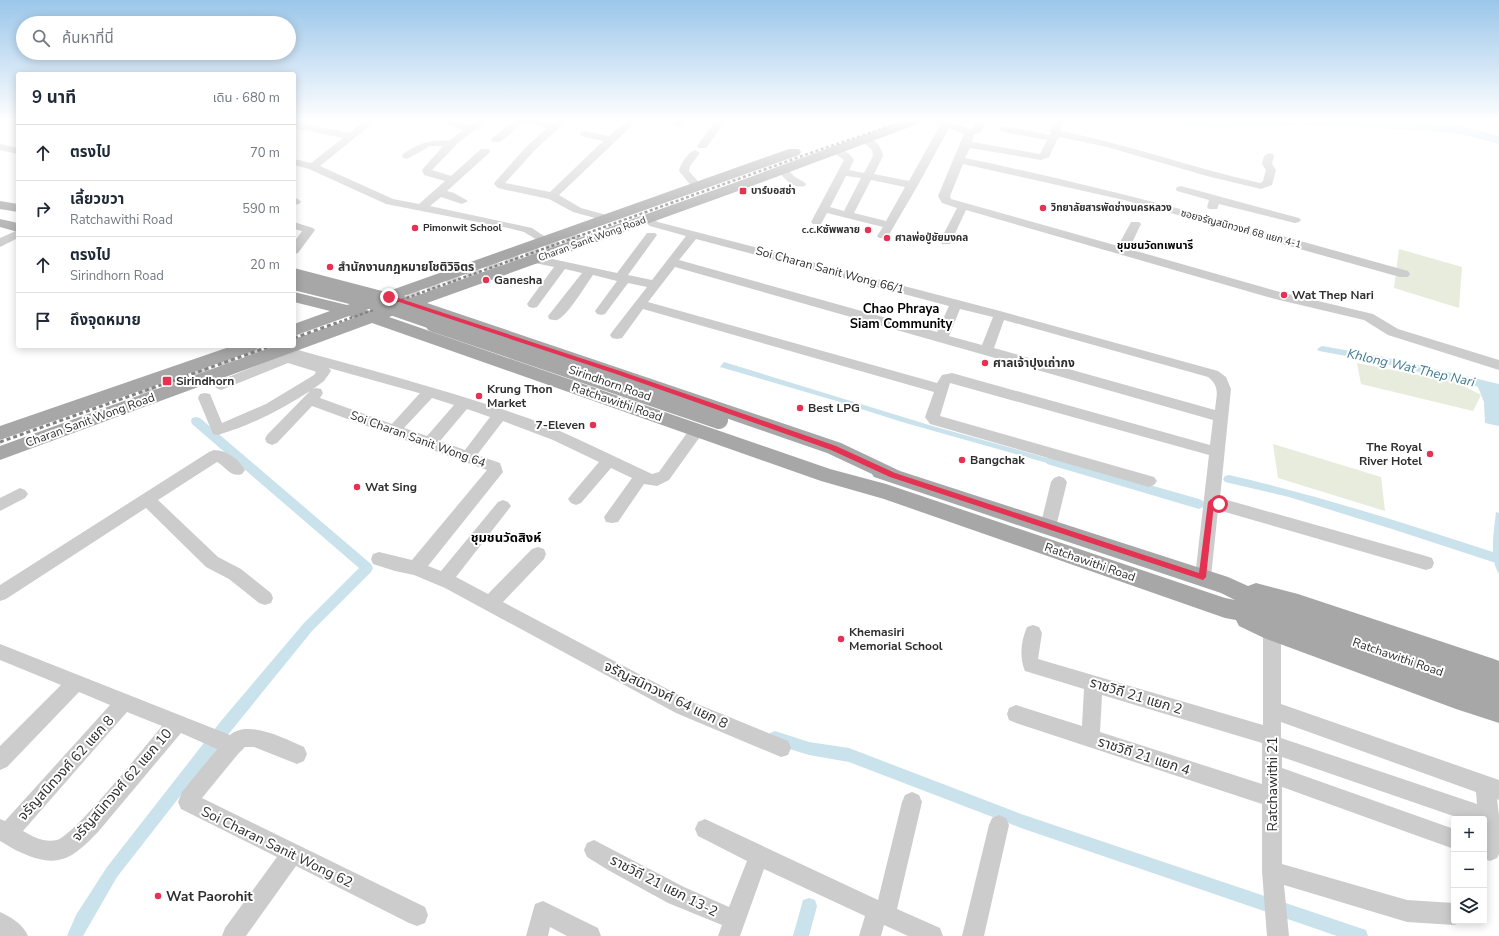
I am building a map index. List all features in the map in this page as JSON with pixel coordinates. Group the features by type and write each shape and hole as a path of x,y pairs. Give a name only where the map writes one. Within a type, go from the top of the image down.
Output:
{"main road":[{"name":"Charan Sanit Wong Road","path":"296,329 606,218 769,163"},
{"name":"Charan Sanit Wong Road","path":"577,236 776,163"},
{"name":"Charan Sanit Wong Road","path":"296,345 803,163"},
{"path":"0,205 16,208"},
{"path":"0,209 16,213"},
{"path":"0,218 16,222"},
{"path":"0,223 16,227"},
{"path":"497,257 493,262 495,266 515,266"},
{"path":"296,274 410,303"},
{"name":"Sirindhorn Road","path":"296,283 382,305 710,426"},
{"path":"298,296 348,311"},
{"path":"298,296 318,304 320,308 319,314 310,325"},
{"name":"Sirindhorn Road","path":"298,296 375,312 710,426"},
{"name":"Ratchawithi Road","path":"410,303 834,448 889,483 1225,608 1297,622 1499,691"},
{"name":"Ratchawithi Road","path":"348,311 372,317 710,426 828,467 1048,527 1203,577 1228,586 1297,622"},
{"name":"Charan Sanit Wong Road","path":"0,453 246,348"},
{"name":"Charan Sanit Wong Road","path":"0,433 176,379 213,387 288,348"},
{"name":"Charan Sanit Wong Road","path":"0,439 139,392 0,445"},
{"path":"1228,586 1298,603 1495,669 1499,672"},
{"path":"1225,608 1272,631 1450,696 1499,712"},
{"path":"1450,696 1473,697 1482,690 1484,684 1482,678 1472,665 1453,656"}],"street":[{"path":"297,163 314,167 383,200 509,225 528,230 544,240"},
{"path":"314,167 319,163"},
{"path":"434,163 427,172 454,180"},
{"path":"422,208 473,163"},
{"path":"518,163 499,184 502,186 552,196 577,210 606,218"},
{"path":"552,196 586,163"},
{"path":"688,163 684,171 697,186"},
{"path":"817,222 848,163"},
{"path":"847,215 874,163"},
{"path":"883,236 924,163"},
{"path":"959,163 944,198 946,201 1279,296 1368,317 1393,332 1499,365"},
{"name":"ซอยจรัญสนิทวงศ์ 68 แยก 4-1","path":"973,163 1040,176 1209,220 1404,274"},
{"path":"1171,163 1261,186 1268,183 1271,170 1267,163"},
{"path":"783,170 792,180 801,184"},
{"path":"844,172 912,185"},
{"path":"1181,189 1295,220"},
{"path":"439,193 450,195 462,201"},
{"path":"1209,220 1215,199"},
{"path":"946,241 963,206"},
{"path":"823,209 890,225"},
{"name":"Soi Charan Sanit Wong 66/1","path":"647,219 654,224 1212,374 1221,380 1224,389 1221,417"},
{"path":"1122,251 1135,224"},
{"path":"296,225 308,228 309,230 296,247"},
{"path":"0,243 16,234"},
{"path":"617,335 693,234"},
{"path":"601,311 651,235"},
{"path":"534,259 655,285"},
{"path":"672,262 1221,417 1203,577"},
{"path":"533,304 561,266"},
{"path":"554,316 563,307 590,271"},
{"path":"640,304 941,389"},
{"path":"941,338 956,304"},
{"path":"986,351 1000,316"},
{"path":"293,348 341,365 464,403 558,436 650,480 661,479 710,426"},
{"path":"287,358 324,371 320,378 262,413 233,426 218,430 213,387 287,358"},
{"path":"272,439 341,365"},
{"path":"1149,481 935,420 932,417 944,382 947,378 952,378 1217,452"},
{"path":"398,427 429,392"},
{"name":"Soi Charan Sanit Wong 64","path":"310,400 495,467 495,472 416,568"},
{"path":"432,440 464,403"},
{"path":"471,452 500,415"},
{"path":"0,594 214,456 221,456 237,470"},
{"path":"576,499 609,460"},
{"path":"612,517 642,476"},
{"path":"1048,527 1059,482"},
{"path":"0,505 20,494"},
{"path":"147,499 212,562 235,574 265,598"},
{"path":"1211,502 1426,563"},
{"path":"444,580 503,506"},
{"path":"379,558 394,564 416,568 444,580 490,604 538,554"},
{"name":"จรัญสนิทวงศ์ 64 แยก 8","path":"490,604 683,707 781,748"},
{"name":"Ratchawithi 21","path":"1272,631 1272,872 1278,936"},
{"name":"ราชวิถี 21 แยก 2","path":"1033,633 1028,658 1031,665 1272,740 1488,818"},
{"path":"0,652 221,741 254,738 297,754"},
{"path":"0,760 76,682"},
{"path":"1090,738 1094,684"},
{"name":"จรัญสนิทวงศ์ 62 แยก 8","path":"4,831 124,702"},
{"path":"1272,710 1492,788 1488,818 1492,836 1490,851 1487,850"},
{"name":"ราชวิถี 21 แยก 4","path":"1016,714 1272,797"},
{"name":"จรัญสนิทวงศ์ 62 แยก 10","path":"4,831 36,848 44,850 61,850 70,844 91,824 177,722"},
{"name":"Soi Charan Sanit Wong 62","path":"221,741 188,802 417,916"},
{"path":"1272,774 1451,837"},
{"path":"870,936 881,912 912,802"},
{"path":"973,936 999,825"},
{"path":"705,829 759,856 932,936"},
{"name":"ราชวิถี 21 แยก 13-2","path":"594,850 614,863 676,895 732,928"},
{"path":"233,936 292,854"},
{"path":"732,928 759,856"},
{"path":"1272,872 1407,911 1438,911 1451,913"},
{"path":"537,936 543,912 590,936"},
{"path":"0,923 17,936"}],"shaded area":[{"path":"1399,249 1462,267 1459,308 1394,288"},
{"path":"1357,363 1452,380 1481,395 1473,411 1361,384"},
{"path":"1273,444 1381,477 1385,511 1278,478"}],"water":[{"path":"724,362 929,425 1065,463 1065,468 902,422 720,367"},
{"path":"1476,382 1499,387 1499,426 1485,423 1484,402"},
{"path":"1496,512 1499,513 1499,574 1493,552 1493,535"}],"waterway":[{"name":"Khlong Wat Thep Nari","path":"1322,349 1379,359 1499,388"},
{"path":"75,936 82,921 112,872 226,726 308,627 367,568 196,421"},
{"path":"1051,461 1199,504"},
{"path":"1229,479 1289,493 1392,524 1499,559"},
{"path":"775,738 809,749 849,755 1021,821 1360,936"},
{"path":"801,936 809,906"}],"tunnel":[{"path":"388,306 579,238"},
{"path":"140,395 270,348"}],"railway":[{"path":"334,324 783,163"},
{"path":"296,337 336,323"},
{"path":"0,442 265,348"}],"place":[{"name":"บาร์บอสซ่า","path":"743,191"},
{"name":"วิทยาลัยสารพัดช่างนครหลวง","path":"1043,208"},
{"name":"Pimonwit School","path":"415,228"},
{"name":"c.c.Kซัพพลาย","path":"868,230"},
{"name":"ศาลพ่อปู่ชัยมงคล","path":"887,238"},
{"name":"สำนักงานกฎหมายโชติวิจิตร","path":"330,267"},
{"name":"Ganesha","path":"486,280"},
{"name":"Wat Thep Nari","path":"1284,295"},
{"name":"ศาลเจ้าปุงเถ่ากง","path":"985,363"},
{"name":"Sirindhorn","path":"167,381"},
{"name":"Krung Thon Market","path":"479,396"},
{"name":"Best LPG","path":"800,408"},
{"name":"7-Eleven","path":"593,425"},
{"name":"The Royal River Hotel","path":"1430,454"},
{"name":"Bangchak","path":"962,460"},
{"name":"Wat Sing","path":"357,487"},
{"name":"Khemasiri Memorial School","path":"841,639"},
{"name":"Wat Paorohit","path":"158,896"}],"district":[{"name":"ชุมชนวัดทเพนารี","path":"1155,245"},
{"name":"Chao Phraya Siam Community","path":"901,316"},
{"name":"ชุมชนวัดสิงห์","path":"506,538"}],"route":[{"path":"389,297 618,373 834,448 893,475 1203,577 1211,502 1219,504"}]}
